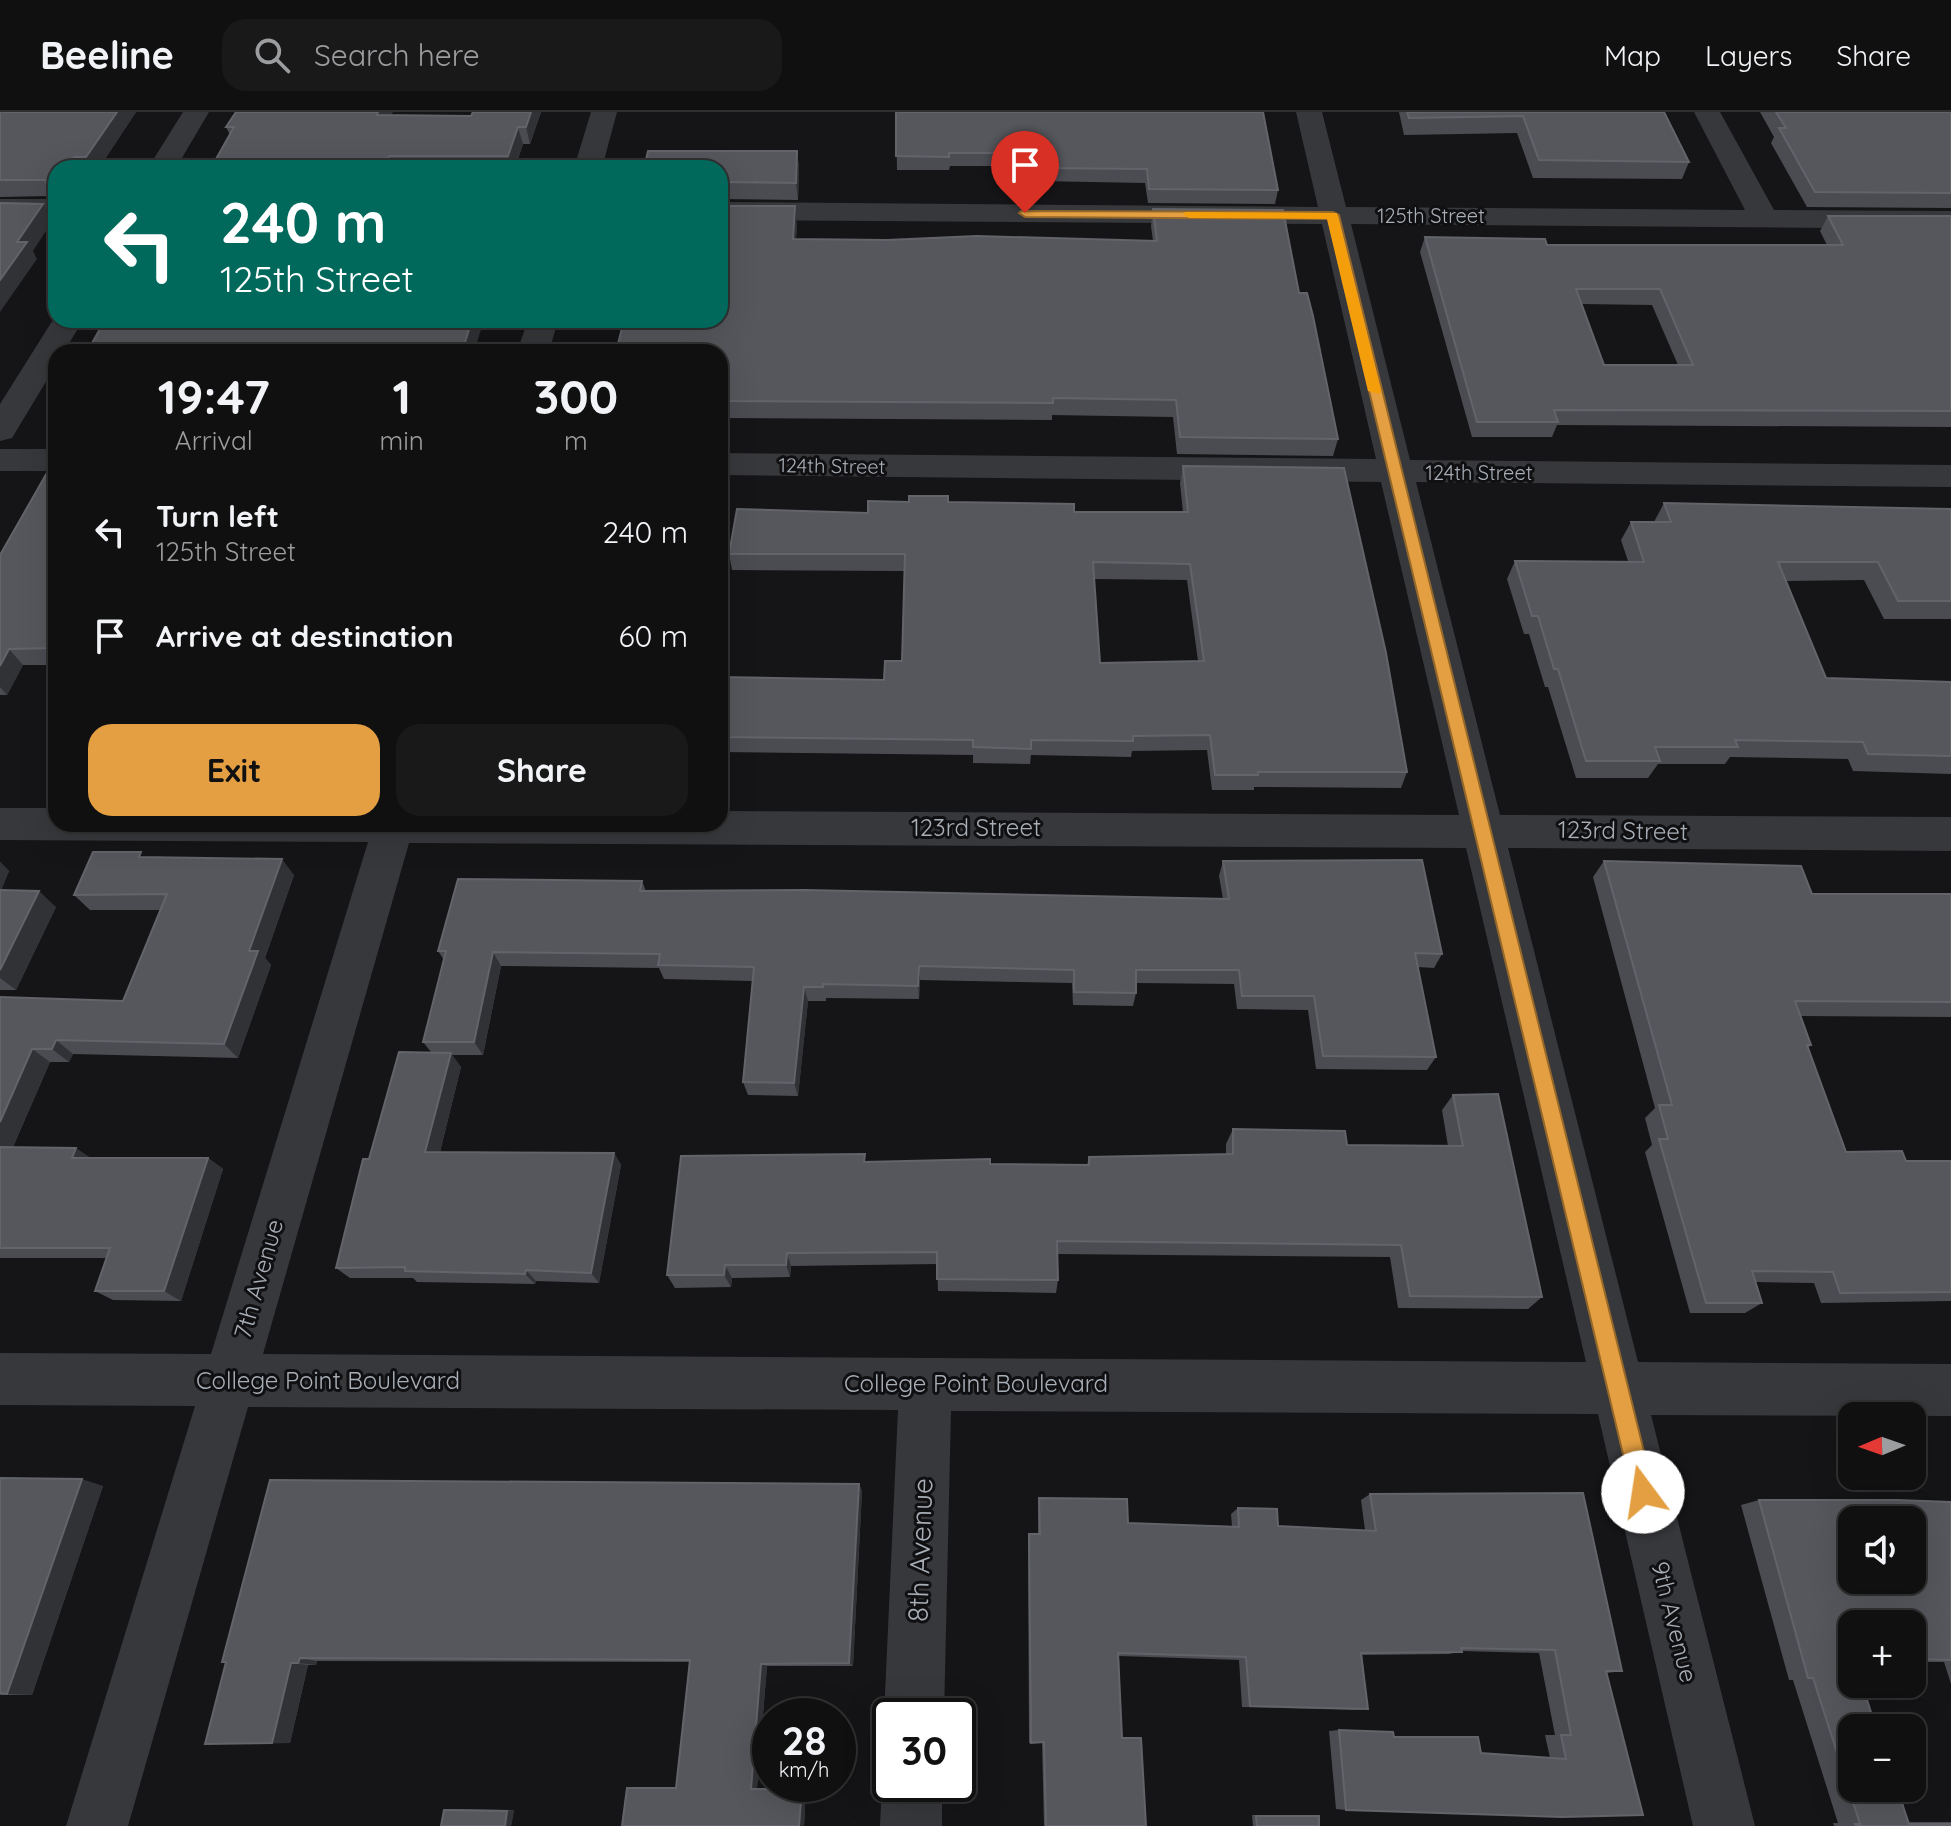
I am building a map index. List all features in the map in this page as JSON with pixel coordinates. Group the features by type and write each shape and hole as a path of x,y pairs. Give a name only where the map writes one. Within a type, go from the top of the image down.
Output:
{"street":[{"path":"167,160 196,112"},
{"path":"590,160 604,112"},
{"name":"9th Avenue","path":"1309,112 1724,1826"},
{"path":"1707,112 1764,218"},
{"path":"0,208 48,208"},
{"name":"125th Street","path":"728,211 1951,220"},
{"path":"0,430 48,352"},
{"path":"0,460 48,460"},
{"name":"124th Street","path":"728,464 1951,476"},
{"name":"123rd Street","path":"0,824 48,824"},
{"name":"123rd Street","path":"728,826 1951,834"},
{"name":"7th Avenue","path":"97,1826 392,832"},
{"name":"College Point Boulevard","path":"0,1379 1951,1390"},
{"name":"8th Avenue","path":"915,1698 925,1383"},
{"path":"911,1826 912,1802"}],"building":[{"path":"0,112 117,112 86,157 48,160 48,189 46,180 0,180"},
{"path":"236,112 378,112 377,115 471,116 473,112 531,112 526,127 518,127 508,156 215,160 234,127 226,127"},
{"path":"896,112 1263,112 1278,190 1149,189 1147,169 1038,168 1038,153 896,156"},
{"path":"1407,112 1664,112 1689,162 1539,160 1523,116 1409,118"},
{"path":"1776,112 1951,112 1951,193 1815,192 1779,128 1786,128"},
{"path":"648,151 797,151 796,183 728,182 728,160 646,160"},
{"path":"0,203 43,204 17,242 27,242 0,280"},
{"path":"728,206 795,206 793,239 887,240 977,236 1157,241 1153,209 1283,210 1299,293 1307,293 1313,316 1338,439 1180,437 1176,400 1053,398 1053,403 728,401 728,344 618,344 622,328 728,328"},
{"path":"1828,216 1951,216 1951,411 1554,410 1558,422 1477,422 1425,237 1545,239 1547,245 1843,245","holes":["1576,289 1660,289 1693,365 1604,365"]},
{"path":"100,328 470,328 464,344 92,344"},
{"path":"1183,466 1344,468 1386,653 1407,772 1215,775 1210,735 1133,736 1133,741 1031,740 1031,749 973,747 973,740 728,737 728,677 884,680 885,661 902,661 905,554 729,554 737,509 868,513 868,501 909,502 909,496 948,496 948,502 1074,504 1074,512 1188,512","holes":["1093,562 1190,564 1204,661 1100,663"]},
{"path":"48,471 48,648 9,649 0,666 0,555"},
{"path":"1664,503 1951,509 1951,601 1898,601 1878,562 1778,562 1826,678 1951,682 1951,756 1868,754 1863,742 1735,740 1738,747 1655,747 1660,761 1586,761 1558,669 1554,669 1538,616 1532,616 1515,561 1644,562 1631,522 1671,522"},
{"path":"93,852 141,852 139,857 282,859 249,951 258,951 224,1044 56,1040 52,1049 32,1049 0,1122 0,997 123,1001 167,894 74,895"},
{"path":"1422,860 1442,954 1415,953 1436,1057 1323,1056 1314,996 1242,996 1239,970 1136,970 1136,993 1074,992 1074,970 919,966 918,986 823,984 823,987 804,987 794,1083 743,1082 754,967 658,965 660,954 493,952 474,1042 423,1042 446,951 438,951 458,879 642,881 640,891 805,890 1229,899 1223,861"},
{"path":"1604,861 1801,866 1812,894 1951,894 1951,1002 1795,1001 1811,1045 1807,1045 1846,1152 1902,1151 1906,1161 1951,1161 1951,1292 1840,1293 1833,1272 1752,1271 1762,1303 1706,1303 1659,1139 1668,1139 1659,1105 1672,1105"},
{"path":"0,890 39,891 0,970"},
{"path":"399,1052 451,1053 425,1152 614,1153 591,1273 336,1268 363,1159 369,1159"},
{"path":"1498,1094 1542,1297 1410,1296 1401,1245 1057,1241 1058,1280 937,1279 937,1252 787,1253 786,1265 725,1265 724,1275 667,1275 681,1156 865,1154 864,1162 990,1159 990,1164 1089,1165 1089,1157 1233,1154 1233,1129 1345,1131 1347,1145 1463,1146 1453,1095"},
{"path":"0,1147 76,1148 72,1158 208,1158 164,1291 95,1291 110,1248 0,1248"},
{"path":"0,1478 82,1479 7,1694 0,1693"},
{"path":"270,1480 859,1484 849,1663 761,1664 758,1698 752,1698 752,1802 801,1802 799,1826 622,1826 627,1788 676,1788 690,1660 300,1658 298,1663 291,1663 272,1743 205,1744 226,1662 222,1662"},
{"path":"1583,1493 1622,1671 1606,1671 1643,1815 1562,1817 1346,1810 1339,1730 1393,1732 1394,1737 1478,1737 1481,1753 1566,1759 1561,1735 1571,1735 1555,1650 1461,1648 1462,1652 1361,1653 1368,1709 1250,1706 1246,1657 1118,1653 1122,1738 1141,1738 1146,1826 1046,1826 1044,1742 1031,1743 1029,1534 1040,1534 1039,1498 1127,1499 1128,1523 1239,1527 1238,1508 1277,1509 1278,1526 1376,1531 1370,1494"},
{"path":"1759,1500 1951,1502 1951,1660 1926,1659 1926,1610 1838,1610 1838,1698 1866,1698 1872,1714 1838,1714 1838,1756 1813,1678 1808,1678"},
{"path":"1853,1802 1902,1802 1909,1824 1951,1826 1855,1824 1860,1824"},
{"path":"444,1810 507,1811 505,1826 441,1826"},
{"path":"1256,1816 1319,1816 1319,1826 1257,1826"}],"slow traffic":[{"path":"1189,214 1333,215 1375,391"}],"route":[{"path":"1025,213 1333,215 1643,1492"}]}
